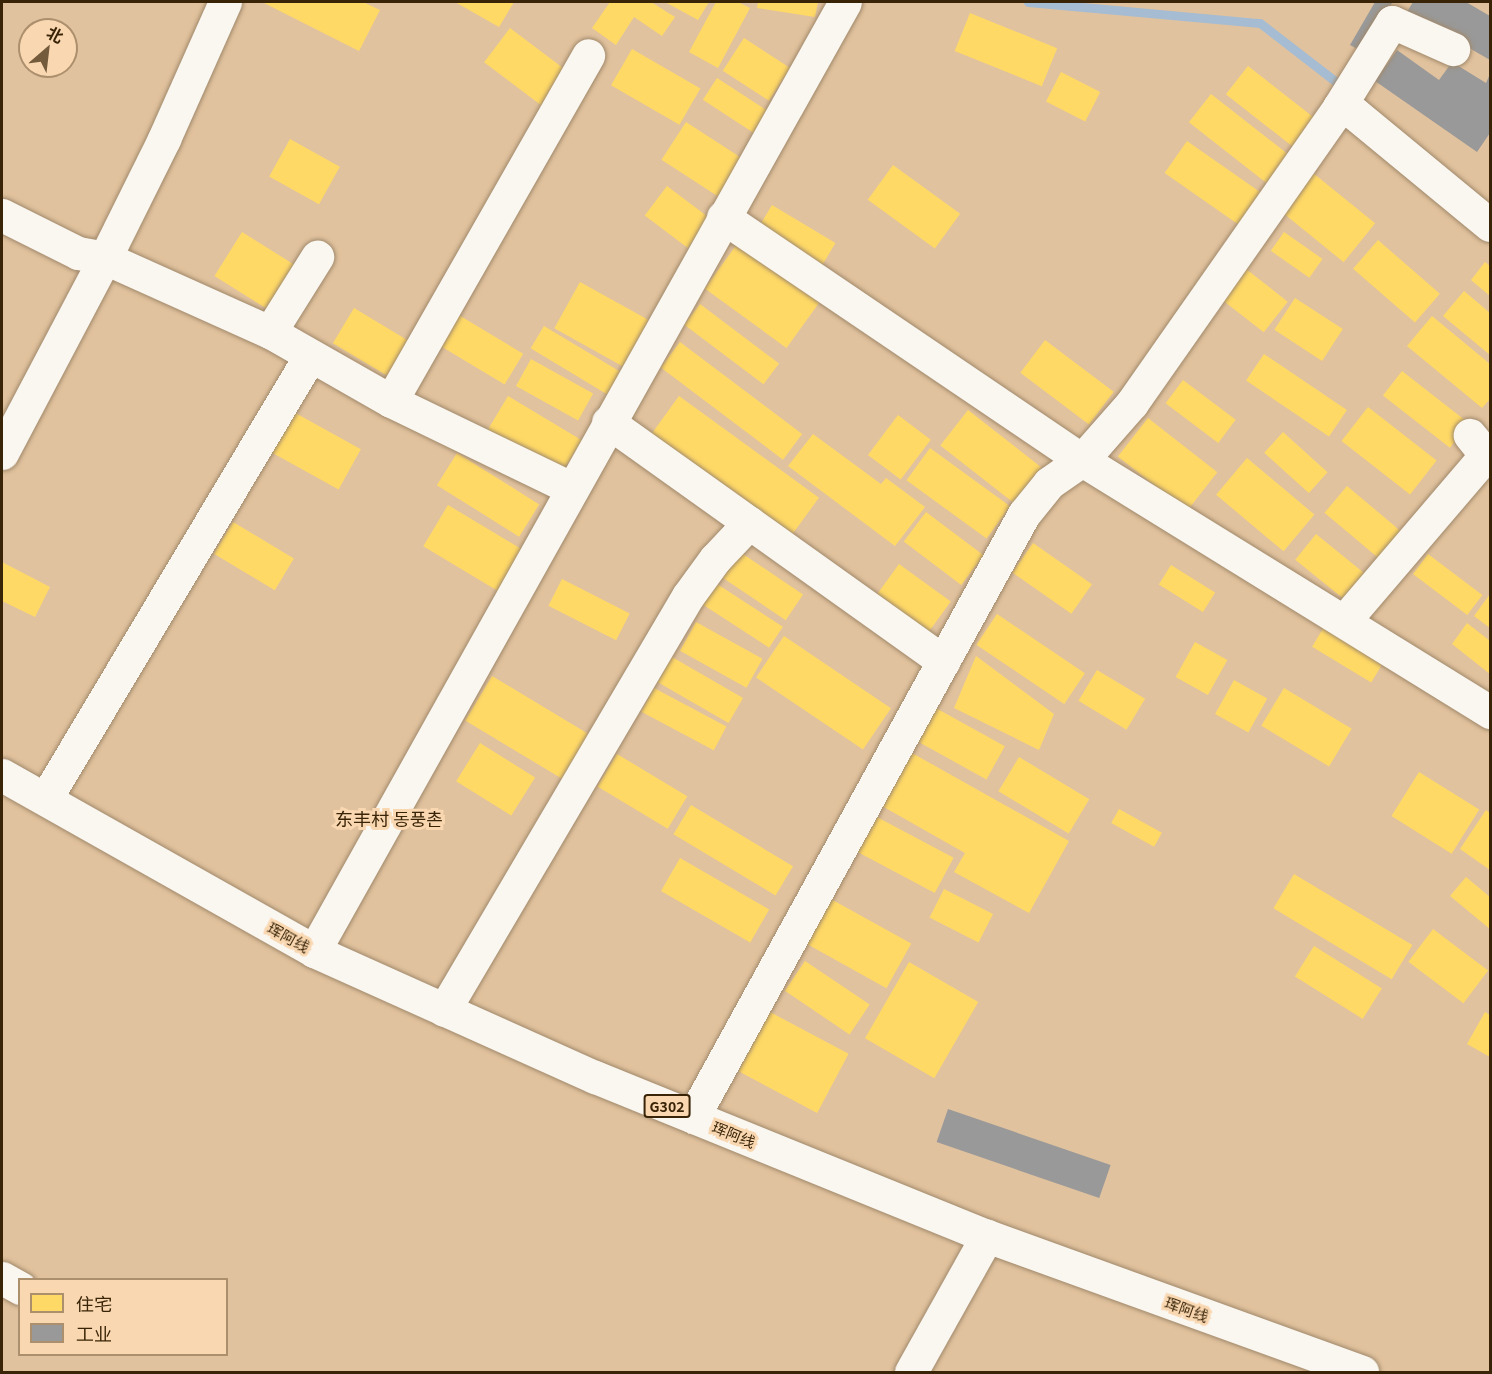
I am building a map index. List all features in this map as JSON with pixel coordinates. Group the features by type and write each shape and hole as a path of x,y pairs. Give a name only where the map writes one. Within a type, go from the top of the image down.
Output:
{"main road":[{"path":"2,453 105,258 225,2"},
{"path":"314,951 571,488 845,2"},
{"path":"693,1117 1024,514 1049,483 1083,460 1131,403 1346,95 1392,22 1453,49"},
{"path":"391,401 588,56"},
{"path":"1346,95 1354,113 1491,225"},
{"path":"2,215 78,253 105,258 270,332 391,401 571,488"},
{"path":"723,217 1083,460 1491,712"},
{"path":"270,332 317,257"},
{"path":"46,798 310,356"},
{"path":"608,422 943,661"},
{"path":"1344,621 1486,455 1470,435"},
{"path":"444,1010 688,596 715,559 749,523"},
{"name":"珲阿线","path":"2,775 314,951 444,1010 693,1117 987,1236 1362,1372"},
{"path":"911,1372 987,1236"},
{"path":"2,1278 18,1287"}],"building: 住宅":[{"path":"262,2 363,2 380,10 359,51"},
{"path":"455,2 514,2 499,27"},
{"path":"610,2 651,2 675,17 662,36 634,17 616,45 592,28"},
{"path":"665,2 709,2 698,20"},
{"path":"716,2 738,2 750,8 718,68 689,52"},
{"path":"758,2 818,2 815,17 757,8"},
{"path":"970,13 1057,48 1042,86 955,51"},
{"path":"510,28 571,74 545,108 484,62"},
{"path":"744,38 790,68 769,101 723,71"},
{"path":"632,49 700,88 679,125 611,85"},
{"path":"1248,66 1317,120 1295,149 1226,94"},
{"path":"1061,72 1100,92 1085,121 1046,101"},
{"path":"717,78 771,113 757,135 703,100"},
{"path":"1211,94 1292,157 1270,186 1189,122"},
{"path":"686,122 744,160 719,197 661,160"},
{"path":"290,139 340,167 319,204 269,177"},
{"path":"1187,141 1261,193 1238,225 1165,173"},
{"path":"893,165 960,214 935,249 868,200"},
{"path":"1313,173 1375,223 1344,262 1282,212"},
{"path":"667,186 710,218 688,248 645,216"},
{"path":"772,205 835,243 819,270 756,232"},
{"path":"242,232 303,270 276,314 214,276"},
{"path":"1284,232 1323,259 1309,278 1271,251"},
{"path":"740,240 822,299 786,348 705,289"},
{"path":"1378,240 1440,294 1415,322 1353,269"},
{"path":"1485,262 1490,266 1490,296 1471,280"},
{"path":"1246,269 1288,302 1264,332 1222,300"},
{"path":"580,282 649,320 623,367 554,328"},
{"path":"1464,291 1490,313 1490,355 1443,316"},
{"path":"1295,298 1343,329 1322,361 1274,330"},
{"path":"700,304 779,364 763,384 684,325"},
{"path":"354,308 410,341 389,377 333,343"},
{"path":"452,311 523,354 505,385 433,342"},
{"path":"1432,316 1490,364 1490,399 1482,408 1407,346"},
{"path":"544,326 621,372 608,395 531,348"},
{"path":"1045,340 1114,392 1089,425 1020,373"},
{"path":"680,342 802,434 783,460 661,368"},
{"path":"1264,354 1347,410 1329,436 1246,381"},
{"path":"531,359 593,393 578,421 516,386"},
{"path":"1402,371 1469,423 1450,448 1383,395"},
{"path":"1183,380 1236,420 1218,443 1166,403"},
{"path":"508,396 582,440 562,474 488,429"},
{"path":"679,396 819,498 787,541 647,440"},
{"path":"1368,407 1437,461 1410,494 1342,441"},
{"path":"290,410 361,449 339,490 268,450"},
{"path":"968,410 1041,467 1014,503 940,445"},
{"path":"898,415 931,440 901,480 868,455"},
{"path":"1148,418 1217,472 1187,511 1118,457"},
{"path":"1283,432 1328,472 1309,493 1264,453"},
{"path":"813,434 881,484 886,478 925,507 895,546 788,466"},
{"path":"930,448 1010,506 987,539 906,480"},
{"path":"457,453 539,504 519,537 437,485"},
{"path":"1247,458 1314,515 1284,551 1216,495"},
{"path":"1347,486 1404,534 1382,561 1325,513"},
{"path":"448,505 525,551 500,592 423,546"},
{"path":"926,512 984,555 961,585 904,542"},
{"path":"233,522 294,559 275,590 214,554"},
{"path":"1316,534 1368,576 1347,602 1295,560"},
{"path":"1033,543 1092,584 1071,614 1012,572"},
{"path":"740,552 803,594 786,620 723,578"},
{"path":"1428,554 1482,595 1467,615 1413,574"},
{"path":"2,562 50,587 35,617 2,601"},
{"path":"899,564 951,602 927,635 875,597"},
{"path":"1171,565 1215,593 1203,612 1159,585"},
{"path":"562,579 630,614 616,640 548,606"},
{"path":"714,582 783,627 769,648 700,603"},
{"path":"1490,594 1490,628 1474,616"},
{"path":"997,614 1085,673 1064,704 976,645"},
{"path":"696,622 762,659 746,688 680,651"},
{"path":"1327,622 1386,658 1371,682 1312,647"},
{"path":"1467,623 1490,641 1490,674 1452,644"},
{"path":"784,636 891,708 863,750 756,677"},
{"path":"1195,642 1227,660 1208,695 1176,677"},
{"path":"976,656 1054,714 1039,750 954,708"},
{"path":"672,657 743,698 729,723 658,682"},
{"path":"1097,670 1145,699 1126,730 1078,701"},
{"path":"492,676 589,734 562,779 465,721"},
{"path":"1234,680 1267,698 1248,733 1215,714"},
{"path":"654,688 726,726 714,750 641,712"},
{"path":"1284,688 1352,729 1329,766 1261,726"},
{"path":"934,707 1005,746 986,780 916,740"},
{"path":"480,743 535,777 511,816 456,781"},
{"path":"912,753 1069,841 1029,913 954,872 965,853 882,806"},
{"path":"617,754 687,796 668,829 597,787"},
{"path":"1019,757 1089,799 1069,834 998,791"},
{"path":"1419,772 1479,810 1452,854 1391,816"},
{"path":"691,805 793,866 775,895 673,834"},
{"path":"1119,809 1162,833 1154,847 1111,823"},
{"path":"1486,810 1490,813 1490,870 1460,849"},
{"path":"875,816 954,858 935,893 856,851"},
{"path":"680,858 769,909 750,942 661,891"},
{"path":"1294,874 1412,945 1392,979 1273,908"},
{"path":"1466,877 1490,897 1490,929 1450,896"},
{"path":"944,889 993,914 978,942 929,918"},
{"path":"829,898 911,944 886,988 804,943"},
{"path":"1433,929 1488,971 1463,1003 1408,962"},
{"path":"1314,946 1382,988 1363,1019 1295,977"},
{"path":"805,961 870,1005 850,1034 785,991"},
{"path":"909,962 978,1002 934,1078 865,1038"},
{"path":"770,1012 849,1054 817,1113 739,1071"},
{"path":"1485,1012 1490,1015 1490,1057 1467,1044"}],"building: 工业":[{"path":"1375,2 1392,3 1363,52 1350,45"},
{"path":"1413,2 1466,2 1490,16 1490,60 1407,12"},
{"path":"1397,50 1439,80 1452,62 1486,83 1490,74 1490,133 1477,152 1375,81"},
{"path":"948,1109 1111,1165 1099,1198 937,1142"}],"waterway":[{"path":"1028,2 1260,23 1344,88"}],"district":[{"name":"东丰村 동풍촌","path":"389,818"}]}
